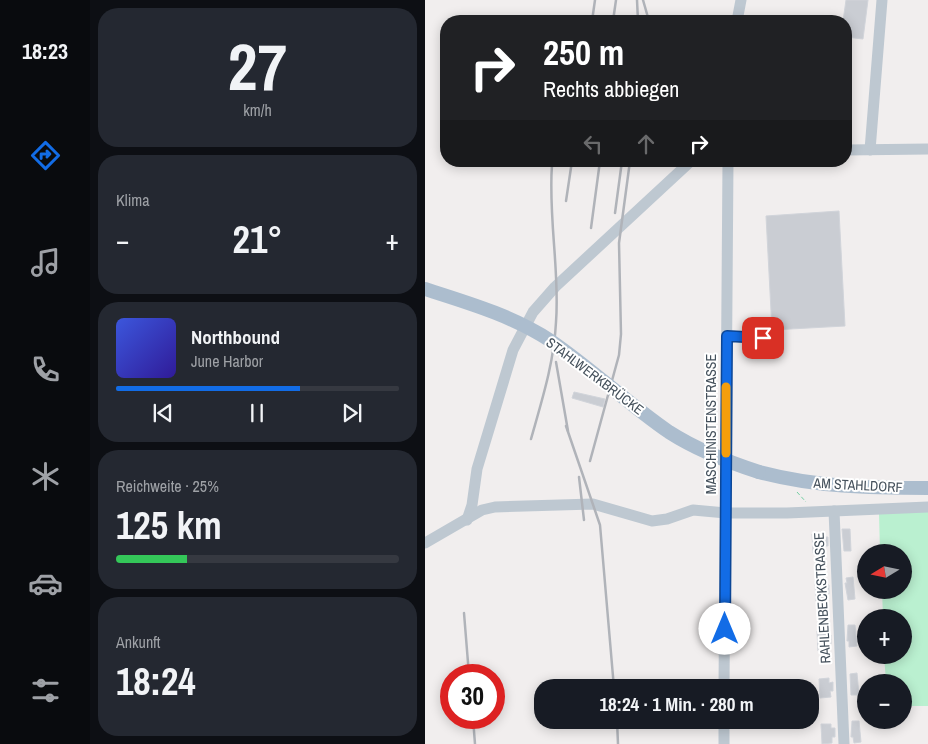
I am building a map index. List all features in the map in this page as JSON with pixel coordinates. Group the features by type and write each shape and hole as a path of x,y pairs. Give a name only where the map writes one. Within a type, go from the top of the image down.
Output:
{"main road":[{"name":"STAHLWERKBRÜCKE","path":"425,289 495,312 533,330 576,359 670,432 730,463 759,472"},
{"name":"AM STAHLDORF","path":"759,472 789,480 843,487 928,488"}],"street":[{"path":"738,15 741,0"},
{"path":"870,150 882,0"},
{"path":"852,150 928,149"},
{"path":"467,520 472,505 477,469 513,350 533,312 555,286 684,167"},
{"name":"MASCHINISTENSTRASSE","path":"724,679 728,167"},
{"path":"727,336 765,338"},
{"path":"425,543 489,508 583,503 593,504 652,521 667,519 693,510 726,513 787,513 928,507"},
{"name":"RAHLENBECKSTRASSE","path":"833,511 844,744"},
{"path":"724,729 724,744"}],"path":[{"path":"795,490 809,506"}],"green space":[{"path":"928,511 928,706 912,706 912,674 885,674 885,664 912,664 912,609 883,609 882,599 913,599 913,544 880,544 879,514"}],"building":[{"path":"846,0 868,0 863,39 852,38 852,15 844,15"},
{"path":"839,211 845,326 772,330 766,216"},
{"path":"574,392 605,399 603,407 572,398"},
{"path":"842,529 850,529 851,551 844,551"},
{"path":"822,533 822,537 828,537 828,546 823,546 824,552 813,553 812,534"},
{"path":"853,577 855,599 848,600 846,578"},
{"path":"815,581 825,581 825,585 829,585 829,594 826,594 827,600 816,601"},
{"path":"848,625 855,625 857,646 849,647 849,641 847,641"},
{"path":"827,630 827,635 831,635 831,644 828,644 828,650 818,651 817,631"},
{"path":"857,673 857,695 851,695 850,674"},
{"path":"829,678 829,683 833,682 833,691 830,691 831,697 820,698 819,679"},
{"path":"852,721 857,721 861,742 854,743 853,737 851,737"},
{"path":"821,724 831,724 831,728 835,728 835,737 832,737 832,743 822,744"}],"railway":[{"path":"593,15 595,0"},
{"path":"614,15 616,0"},
{"path":"637,0 638,15"},
{"path":"643,0 647,15"},
{"path":"531,439 550,367 555,337 557,283 551,205 552,167"},
{"path":"566,201 571,167"},
{"path":"591,228 599,167"},
{"path":"615,213 621,167"},
{"path":"590,461 619,355 621,334 619,243 629,167"},
{"path":"556,362 568,431"},
{"path":"566,426 600,525 613,679"},
{"path":"579,477 584,520"},
{"path":"464,613 468,664"},
{"path":"474,729 475,744"},
{"path":"617,729 618,744"}],"slow traffic":[{"path":"726,387 726,453"}],"route":[{"path":"725,629 727,336 763,338"}]}
